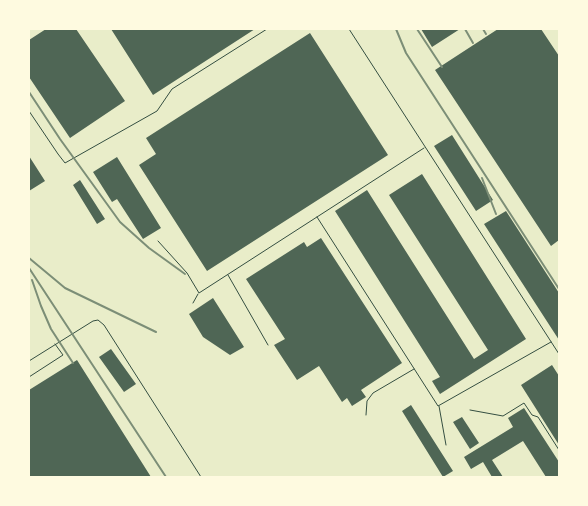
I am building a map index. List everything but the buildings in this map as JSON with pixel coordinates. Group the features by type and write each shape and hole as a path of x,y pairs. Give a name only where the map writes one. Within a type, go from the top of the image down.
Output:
{"lane":[{"path":"29,111 65,163 157,111 172,89 267,29"},
{"path":"349,29 559,354"},
{"path":"193,303 199,293 425,148"},
{"path":"317,217 438,406 446,445"},
{"path":"158,241 187,273 199,293"},
{"path":"228,274 268,345"},
{"path":"29,361 93,321 98,320 104,325 200,477"},
{"path":"438,406 552,342"},
{"path":"29,377 63,355 55,344"},
{"path":"366,415 367,401 373,393 415,368"},
{"path":"470,410 503,416 524,403 532,415 538,417 559,450"}],"railway":[{"path":"396,29 406,53 559,289"},
{"path":"417,29 442,67"},
{"path":"465,29 473,43"},
{"path":"483,29 486,34"},
{"path":"29,92 60,139 120,222 149,248 185,274"},
{"path":"482,178 496,214"},
{"path":"29,258 65,288 156,332"},
{"path":"29,268 166,477"},
{"path":"32,280 51,329 73,363"}]}
